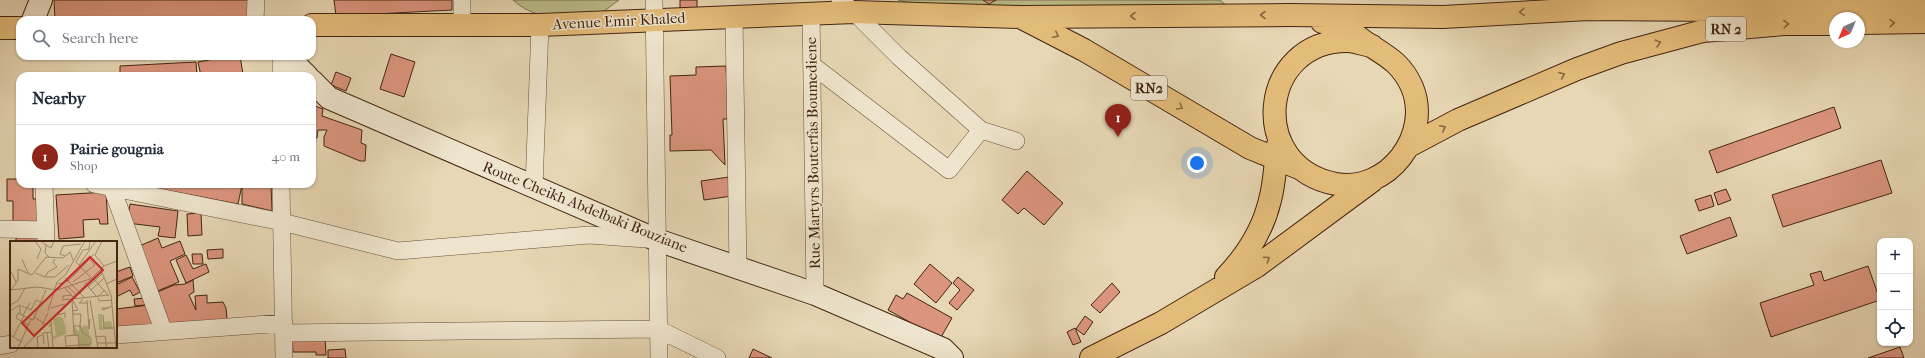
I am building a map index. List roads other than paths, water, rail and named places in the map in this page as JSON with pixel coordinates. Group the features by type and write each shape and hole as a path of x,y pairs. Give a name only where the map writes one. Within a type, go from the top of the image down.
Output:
{"main road":[{"name":"RN 2","path":"1386,17 1443,17 1588,9 1725,10 1925,5"},
{"name":"Avenue Emir Khaled","path":"316,25 540,25 654,10 734,16 811,12 847,6 1021,17"},
{"name":"RN2","path":"1021,17 1290,15 1386,17"},
{"name":"RN2","path":"1290,15 1343,27 1372,46"},
{"name":"RN2","path":"1021,17 1084,50 1250,148 1277,149"},
{"name":"RN2","path":"1304,54 1343,27 1386,17"},
{"path":"1865,23 1925,22"},
{"name":"RN 2","path":"1409,146 1465,117 1577,68 1621,53 1703,31 1784,24 1829,24"},
{"path":"0,28 16,28"},
{"path":"1091,358 1155,326 1211,294 1278,251 1390,169 1401,158 1409,146 1416,127 1417,107 1412,88 1403,70 1389,56 1372,46 1348,41 1325,44 1304,54 1287,71 1277,92 1274,116 1277,149 1271,199 1265,219 1245,256 1211,294"},
{"path":"1250,148 1267,176 1271,199"},
{"path":"1277,149 1287,155 1299,168 1317,179 1337,184 1358,183 1378,177"}],"street":[{"path":"35,16 41,0"},
{"path":"255,16 256,0"},
{"path":"462,0 462,24"},
{"path":"847,6 899,57 980,130 1016,141"},
{"path":"654,10 659,358"},
{"name":"Rue Martyrs Bouterfas Boumediene","path":"811,12 815,294"},
{"path":"734,16 738,267"},
{"path":"534,187 540,25"},
{"path":"281,60 281,72"},
{"path":"292,60 303,72"},
{"path":"812,65 949,170 980,130"},
{"name":"Route Cheikh Abdelbaki Bouziane","path":"316,85 329,98 657,240 815,294 943,349 952,358"},
{"path":"0,229 46,236 44,188"},
{"path":"112,188 282,222 398,251 589,235 657,240"},
{"path":"112,188 163,330"},
{"path":"281,188 284,358"},
{"path":"117,335 163,330 284,328 658,329 717,358"},
{"path":"0,346 10,344"}],"place":[{"name":"Pairie gougnia","path":"1118,137"}]}
